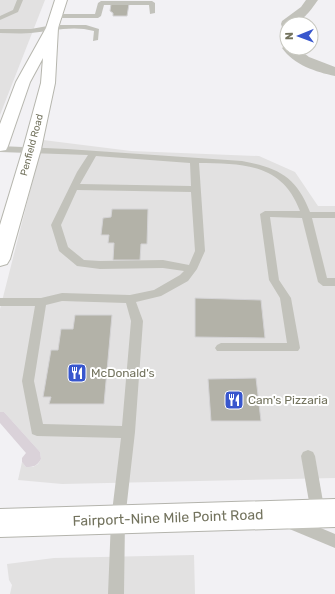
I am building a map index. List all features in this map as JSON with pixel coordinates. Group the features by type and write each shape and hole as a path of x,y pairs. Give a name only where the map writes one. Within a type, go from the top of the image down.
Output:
{"main road":[{"name":"Penfield Road","path":"0,259 32,149 48,83 54,24 61,0"},
{"name":"Penfield Road","path":"0,148 23,82 54,24"},
{"name":"Fairport-Nine Mile Point Road","path":"0,523 327,513"}],"street":[{"path":"297,16 305,10 312,0"},
{"path":"298,56 311,64 335,72"}],"lane":[{"path":"1,18 16,11 20,0"},
{"path":"0,31 31,31 54,24 98,16 101,3 152,3 152,13"},
{"path":"54,24 86,27 97,30 95,40"},
{"path":"0,148 250,164 276,173 295,188 301,198 323,282 335,282"},
{"path":"93,154 81,172 56,225 64,249 82,263 100,265 163,264 192,269"},
{"path":"0,302 41,302 62,297 130,299 157,293 184,278 192,269 200,251 194,161"},
{"path":"74,187 196,188"},
{"path":"221,348 294,348 285,298 274,280 265,214 335,215"},
{"path":"116,594 118,520 128,432 137,321 130,299"},
{"path":"41,302 28,381 37,430 128,432"},
{"path":"308,456 327,513"},
{"path":"273,515 335,541"}],"shaded area":[{"path":"0,0 45,0 0,115"},
{"path":"43,140 131,151 259,156 295,172 318,206 335,206 335,478 62,484 18,480 22,462 26,467 33,467 38,464 41,459 40,452 4,412 0,412 0,309"},
{"path":"0,412 4,412 40,452 41,459 37,465 26,467 22,462 22,458 26,453 0,423"},
{"path":"194,555 195,594 10,594 12,585 9,580 7,564 54,558"}],"building":[{"path":"111,4 129,4 127,16 113,16 113,13 110,11"},
{"path":"112,209 148,209 147,244 141,244 140,260 113,260 114,243 108,243 109,235 101,235 103,218 111,217"},
{"path":"195,298 261,300 265,338 195,337"},
{"name":"McDonald's","path":"75,315 112,315 104,404 49,404 51,397 43,397 51,350 58,350 61,329 73,329"},
{"name":"Cam's Pizzaria","path":"256,378 261,421 211,421 208,379"}],"place":[{"name":"McDonald's","path":"77,373"},
{"name":"Cam's Pizzaria","path":"234,400"}]}
